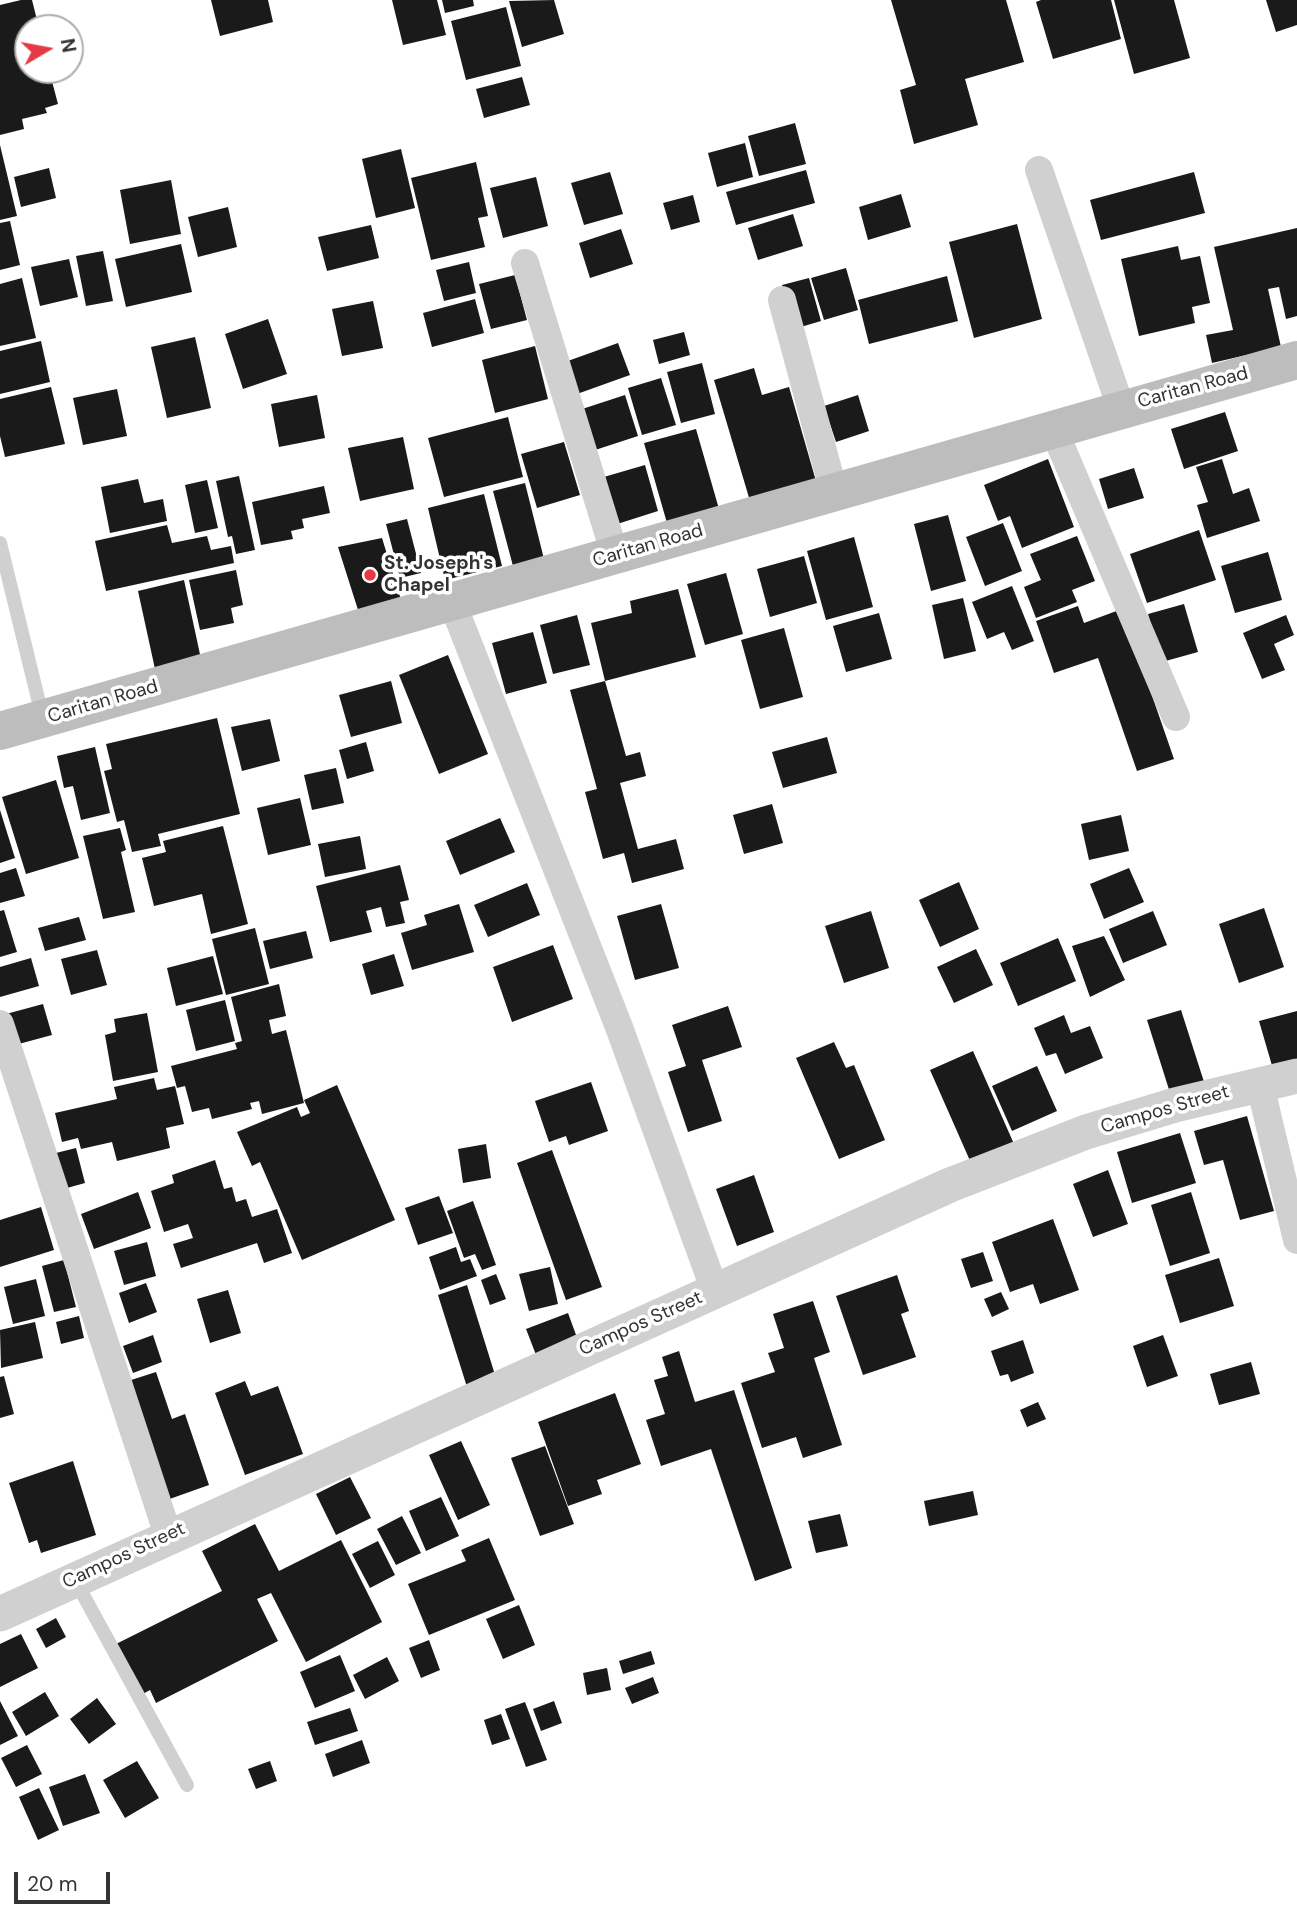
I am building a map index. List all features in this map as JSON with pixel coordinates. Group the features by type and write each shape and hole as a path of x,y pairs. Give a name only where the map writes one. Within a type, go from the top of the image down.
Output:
{"main road":[{"name":"Caritan Road","path":"0,732 1121,408 1297,360"}],"street":[{"path":"1039,170 1121,408"},
{"path":"525,263 615,555"},
{"path":"782,300 834,492"},
{"path":"1054,428 1176,717"},
{"path":"453,602 620,1027 715,1291"},
{"path":"0,1024 168,1535"},
{"name":"Campos Street","path":"0,1614 168,1535 950,1185 1086,1132 1175,1105 1297,1076"},
{"path":"1260,1084 1297,1240"}],"lane":[{"path":"0,543 44,719"},
{"path":"74,1579 187,1785"}],"building":[{"path":"32,0 36,14 14,14 14,84 53,84 58,104 45,108 47,113 22,119 24,129 0,135 0,5"},
{"path":"211,0 268,0 273,22 220,36"},
{"path":"392,0 437,0 446,35 403,45"},
{"path":"442,0 473,0 474,6 445,13"},
{"path":"554,0 564,34 522,47 509,1"},
{"path":"891,0 1006,0 1024,62 965,79 978,125 914,144 900,90 916,85"},
{"path":"1111,0 1121,39 1053,59 1036,2"},
{"path":"1114,0 1174,0 1190,58 1134,74"},
{"path":"1266,0 1297,0 1297,25 1276,32"},
{"path":"506,7 521,66 466,80 451,21"},
{"path":"522,77 530,105 484,118 476,89"},
{"path":"795,123 806,164 759,176 748,136"},
{"path":"745,143 753,177 717,187 708,153"},
{"path":"0,145 17,216 0,220"},
{"path":"401,149 415,208 376,218 362,159"},
{"path":"476,162 488,216 478,218 485,247 431,260 411,178"},
{"path":"49,168 56,198 21,207 14,177"},
{"path":"806,170 815,203 736,225 726,192"},
{"path":"610,172 623,214 584,225 571,183"},
{"path":"1194,172 1205,213 1101,240 1090,200"},
{"path":"536,177 548,226 503,238 490,188"},
{"path":"171,180 181,234 130,244 120,190"},
{"path":"901,194 911,227 868,240 859,207"},
{"path":"693,195 700,222 671,230 663,203"},
{"path":"228,207 237,247 198,257 188,217"},
{"path":"793,214 803,246 758,260 748,228"},
{"path":"10,221 20,265 0,270 0,223"},
{"path":"1017,224 1042,319 974,338 949,242"},
{"path":"371,225 379,258 327,271 318,237"},
{"path":"1297,228 1297,316 1286,319 1279,287 1268,289 1281,347 1212,363 1206,335 1233,330 1214,247"},
{"path":"621,229 633,264 590,278 579,243"},
{"path":"181,244 192,292 126,307 115,259"},
{"path":"1178,246 1181,260 1200,256 1210,303 1192,307 1195,323 1139,336 1121,259"},
{"path":"103,251 113,301 86,306 76,256"},
{"path":"69,259 78,297 40,306 31,267"},
{"path":"469,262 476,293 444,301 436,270"},
{"path":"846,268 858,310 824,320 811,278"},
{"path":"515,275 527,320 491,329 479,284"},
{"path":"947,276 958,321 869,344 858,300"},
{"path":"22,278 36,338 0,346 0,284"},
{"path":"809,278 821,321 794,329 782,285"},
{"path":"475,299 484,333 432,347 423,313"},
{"path":"373,301 383,348 342,356 332,309"},
{"path":"268,319 287,374 243,389 225,334"},
{"path":"684,332 690,355 659,364 653,340"},
{"path":"195,337 211,408 167,418 151,347"},
{"path":"41,341 50,382 0,394 0,351"},
{"path":"618,343 630,375 577,394 565,362"},
{"path":"535,346 548,399 495,413 482,360"},
{"path":"702,363 715,414 681,423 667,372"},
{"path":"754,368 762,395 789,387 816,481 750,501 714,380"},
{"path":"661,378 676,425 642,435 628,388"},
{"path":"51,387 65,444 5,457 0,436 0,399"},
{"path":"117,389 127,436 83,445 73,398"},
{"path":"317,395 325,438 279,447 271,404"},
{"path":"625,395 638,436 586,453 573,412"},
{"path":"858,395 869,431 836,442 824,406"},
{"path":"1225,412 1238,451 1184,469 1171,429"},
{"path":"508,417 523,477 444,497 428,438"},
{"path":"696,429 719,509 667,523 644,443"},
{"path":"403,437 414,489 360,501 348,448"},
{"path":"564,442 580,495 537,508 521,454"},
{"path":"1048,459 1074,527 1022,548 1010,516 998,521 984,485"},
{"path":"1222,459 1233,494 1249,488 1260,521 1207,538 1197,505 1208,502 1196,467"},
{"path":"645,465 658,511 611,526 597,479"},
{"path":"1134,468 1144,498 1108,509 1099,479"},
{"path":"239,476 255,550 236,554 232,536 228,537 216,481"},
{"path":"138,479 144,503 163,499 167,521 110,533 101,487"},
{"path":"207,480 218,528 195,533 185,485"},
{"path":"525,483 544,559 513,566 493,491"},
{"path":"324,486 330,513 302,519 304,528 291,531 293,539 261,545 252,502"},
{"path":"484,494 502,566 445,580 428,508"},
{"path":"948,515 966,581 931,591 914,524"},
{"path":"407,519 421,573 400,578 386,524"},
{"path":"1003,523 1022,571 985,586 966,537"},
{"path":"167,525 172,543 207,536 211,550 231,546 234,563 106,591 95,541"},
{"path":"1199,530 1216,580 1147,603 1130,554"},
{"path":"1077,536 1095,581 1072,590 1077,602 1036,618 1024,587 1041,580 1030,554"},
{"path":"854,537 873,607 826,620 807,551"},
{"name":"St. Joseph's Chapel","path":"382,538 402,603 359,613 338,547"},
{"path":"1268,552 1282,600 1235,613 1221,566"},
{"path":"804,556 817,603 770,617 757,569"},
{"path":"236,570 243,605 231,608 234,623 200,630 189,580"},
{"path":"726,573 743,634 705,645 687,584"},
{"path":"184,580 201,659 155,669 138,591"},
{"path":"1012,586 1034,641 1012,650 1004,632 987,639 972,602"},
{"path":"678,589 696,657 605,681 591,623 632,613 630,601"},
{"path":"963,598 976,651 944,659 932,605"},
{"path":"1184,604 1198,652 1162,662 1148,614"},
{"path":"1078,606 1084,623 1122,609 1174,759 1137,771 1098,658 1054,673 1036,621"},
{"path":"879,613 892,659 846,672 833,626"},
{"path":"577,615 590,665 553,674 540,625"},
{"path":"1286,615 1294,635 1274,644 1285,670 1262,679 1243,633"},
{"path":"784,628 803,697 760,709 741,640"},
{"path":"533,632 547,683 506,694 492,643"},
{"path":"448,655 488,754 439,774 399,675"},
{"path":"391,681 402,723 351,737 339,695"},
{"path":"605,681 626,756 640,752 646,776 620,783 638,849 676,839 684,869 632,883 624,853 603,859 585,792 597,789 570,690"},
{"path":"217,718 240,814 158,834 161,846 132,852 124,820 117,822 104,771 112,769 106,744"},
{"path":"270,719 280,761 242,771 231,727"},
{"path":"827,737 837,773 783,788 772,752"},
{"path":"366,742 374,771 347,779 339,750"},
{"path":"95,747 110,813 81,820 73,786 64,788 57,756"},
{"path":"336,768 344,803 312,810 304,775"},
{"path":"56,780 79,858 26,874 2,797"},
{"path":"300,798 311,845 268,855 257,808"},
{"path":"772,804 783,843 744,854 733,815"},
{"path":"0,810 15,858 0,863"},
{"path":"1121,815 1129,851 1089,860 1081,824"},
{"path":"500,818 515,852 460,875 446,841"},
{"path":"223,826 248,924 211,934 202,894 154,906 142,858 166,852 163,841"},
{"path":"120,828 126,850 121,852 135,912 103,919 83,836"},
{"path":"360,836 366,869 325,877 318,844"},
{"path":"400,865 409,900 400,902 405,923 386,927 381,907 366,911 372,932 330,942 316,886"},
{"path":"16,868 25,896 0,903 0,873"},
{"path":"1129,868 1144,902 1104,919 1090,884"},
{"path":"959,882 979,929 940,947 919,900"},
{"path":"527,883 540,915 488,937 474,905"},
{"path":"459,904 474,952 412,970 401,933 427,925 424,915"},
{"path":"661,904 679,968 635,980 617,916"},
{"path":"1264,908 1284,967 1239,983 1219,924"},
{"path":"4,910 17,952 0,957 0,911"},
{"path":"871,911 889,968 844,983 825,926"},
{"path":"1153,911 1167,945 1123,963 1109,929"},
{"path":"79,917 86,940 45,951 38,928"},
{"path":"255,928 269,984 226,995 212,939"},
{"path":"306,931 313,958 270,969 263,941"},
{"path":"1104,936 1125,980 1090,997 1072,946"},
{"path":"1058,938 1076,981 1018,1006 1000,963"},
{"path":"553,945 573,999 512,1022 493,967"},
{"path":"976,949 993,985 954,1003 937,967"},
{"path":"97,950 107,985 71,995 61,959"},
{"path":"394,954 404,986 371,995 362,964"},
{"path":"213,956 223,994 176,1006 167,968"},
{"path":"31,958 39,986 0,997 0,967"},
{"path":"279,984 286,1016 269,1020 272,1034 286,1030 304,1103 262,1114 259,1101 250,1103 252,1109 212,1119 209,1108 192,1112 185,1086 177,1088 171,1066 237,1049 235,1043 242,1041 231,997"},
{"path":"225,1000 235,1041 196,1051 186,1010"},
{"path":"43,1004 52,1035 15,1045 6,1014"},
{"path":"728,1006 742,1047 702,1060 722,1121 688,1132 668,1072 686,1066 672,1025"},
{"path":"1181,1010 1205,1085 1171,1096 1147,1020"},
{"path":"1297,1011 1297,1062 1273,1069 1259,1021"},
{"path":"147,1013 158,1072 113,1081 105,1035 116,1032 114,1019"},
{"path":"1064,1015 1071,1033 1090,1026 1103,1058 1065,1074 1056,1053 1046,1056 1034,1028"},
{"path":"834,1042 846,1068 854,1065 885,1140 839,1159 796,1058"},
{"path":"973,1051 1014,1144 971,1163 930,1070"},
{"path":"1037,1066 1057,1111 1012,1131 992,1086"},
{"path":"154,1078 157,1090 175,1086 184,1124 166,1128 170,1148 117,1161 112,1142 81,1149 78,1138 62,1142 55,1113 117,1099 114,1087"},
{"path":"591,1082 608,1131 569,1145 566,1136 549,1142 535,1101"},
{"path":"337,1085 395,1220 302,1260 260,1162 252,1166 237,1132 297,1107 301,1117 310,1113 304,1100"},
{"path":"1247,1116 1274,1211 1240,1220 1223,1160 1204,1165 1194,1131"},
{"path":"1180,1133 1196,1183 1132,1203 1117,1152"},
{"path":"486,1144 491,1178 463,1183 458,1149"},
{"path":"76,1148 85,1183 67,1188 52,1154"},
{"path":"552,1150 602,1287 566,1300 517,1163"},
{"path":"215,1160 224,1189 232,1187 236,1202 246,1199 252,1217 277,1209 292,1253 264,1263 257,1243 181,1268 173,1244 193,1238 188,1224 164,1232 151,1191 174,1183 172,1175"},
{"path":"1108,1170 1128,1224 1093,1237 1073,1184"},
{"path":"754,1175 774,1232 737,1246 716,1189"},
{"path":"138,1192 151,1228 94,1249 81,1214"},
{"path":"1191,1192 1210,1253 1170,1266 1151,1205"},
{"path":"439,1196 453,1233 418,1245 405,1208"},
{"path":"473,1201 496,1265 482,1270 475,1254 464,1258 447,1211"},
{"path":"41,1207 54,1250 0,1267 0,1220"},
{"path":"1053,1219 1079,1290 1040,1304 1033,1284 1010,1292 992,1242"},
{"path":"147,1242 156,1276 124,1285 114,1251"},
{"path":"456,1247 461,1262 470,1259 477,1276 440,1290 429,1257"},
{"path":"983,1252 993,1281 971,1288 961,1259"},
{"path":"1219,1258 1234,1306 1180,1323 1165,1275"},
{"path":"64,1260 76,1307 54,1312 42,1266"},
{"path":"550,1267 558,1304 529,1311 519,1274"},
{"path":"496,1274 506,1299 490,1305 481,1280"},
{"path":"897,1275 909,1311 901,1314 916,1357 863,1375 836,1296"},
{"path":"36,1279 45,1316 13,1324 4,1287"},
{"path":"146,1283 157,1312 129,1323 119,1293"},
{"path":"467,1285 496,1378 467,1387 438,1295"},
{"path":"228,1290 241,1333 210,1343 197,1299"},
{"path":"1001,1292 1009,1309 992,1317 984,1299"},
{"path":"813,1301 830,1352 814,1358 842,1445 803,1458 796,1437 762,1448 741,1383 775,1372 768,1353 784,1348 773,1314"},
{"path":"568,1313 579,1343 538,1360 526,1329"},
{"path":"79,1316 84,1338 61,1344 56,1322"},
{"path":"35,1322 43,1358 1,1368 0,1330"},
{"path":"153,1335 162,1362 133,1373 123,1346"},
{"path":"1163,1335 1178,1376 1147,1387 1133,1346"},
{"path":"1023,1340 1034,1373 1011,1382 1008,1374 1000,1376 991,1351"},
{"path":"679,1351 695,1402 734,1390 792,1568 755,1581 711,1449 661,1466 646,1420 665,1414 654,1380 668,1376 662,1357"},
{"path":"1251,1362 1260,1394 1219,1405 1210,1374"},
{"path":"156,1372 172,1419 185,1414 209,1485 164,1501 125,1382"},
{"path":"4,1376 14,1414 0,1418 0,1377"},
{"path":"245,1381 251,1396 278,1386 303,1454 245,1475 215,1393"},
{"path":"615,1393 641,1464 597,1480 602,1494 568,1506 538,1422"},
{"path":"1038,1402 1046,1419 1027,1427 1020,1410"},
{"path":"461,1441 490,1505 458,1520 429,1455"},
{"path":"545,1446 574,1524 540,1536 511,1458"},
{"path":"73,1461 96,1535 41,1553 37,1540 29,1543 9,1483"},
{"path":"350,1477 371,1518 336,1535 316,1494"},
{"path":"973,1491 978,1515 929,1526 924,1501"},
{"path":"441,1497 459,1536 426,1551 409,1511"},
{"path":"840,1514 848,1546 816,1553 808,1521"},
{"path":"402,1516 421,1553 396,1565 377,1529"},
{"path":"255,1524 279,1571 341,1540 382,1622 306,1662 271,1593 257,1599 278,1641 156,1703 150,1690 141,1695 116,1644 222,1591 202,1551"},
{"path":"489,1538 515,1600 429,1635 408,1584 466,1561 461,1550"},
{"path":"378,1541 395,1575 370,1588 352,1554"},
{"path":"519,1605 535,1645 503,1659 486,1619"},
{"path":"56,1618 66,1637 46,1648 36,1629"},
{"path":"21,1634 38,1668 0,1687 0,1644"},
{"path":"429,1640 440,1670 421,1678 409,1648"},
{"path":"651,1651 655,1664 623,1674 619,1661"},
{"path":"340,1655 355,1691 315,1708 300,1672"},
{"path":"387,1657 399,1681 365,1699 353,1675"},
{"path":"607,1668 611,1690 587,1695 583,1673"},
{"path":"653,1677 659,1693 632,1704 625,1688"},
{"path":"45,1692 59,1716 26,1736 12,1712"},
{"path":"97,1698 116,1724 89,1744 70,1719"},
{"path":"0,1701 18,1736 0,1745"},
{"path":"554,1701 562,1723 541,1731 533,1709"},
{"path":"525,1702 547,1760 526,1767 505,1709"},
{"path":"350,1708 358,1731 315,1745 307,1722"},
{"path":"501,1714 510,1739 492,1745 484,1720"},
{"path":"362,1740 370,1763 333,1777 325,1754"},
{"path":"27,1745 42,1774 16,1787 1,1758"},
{"path":"137,1761 159,1798 125,1818 103,1780"},
{"path":"270,1761 277,1781 256,1789 248,1769"},
{"path":"85,1774 100,1813 63,1826 49,1787"},
{"path":"39,1788 59,1830 38,1840 19,1797"}],"place":[{"name":"St. Joseph's Chapel","path":"370,575"}]}
